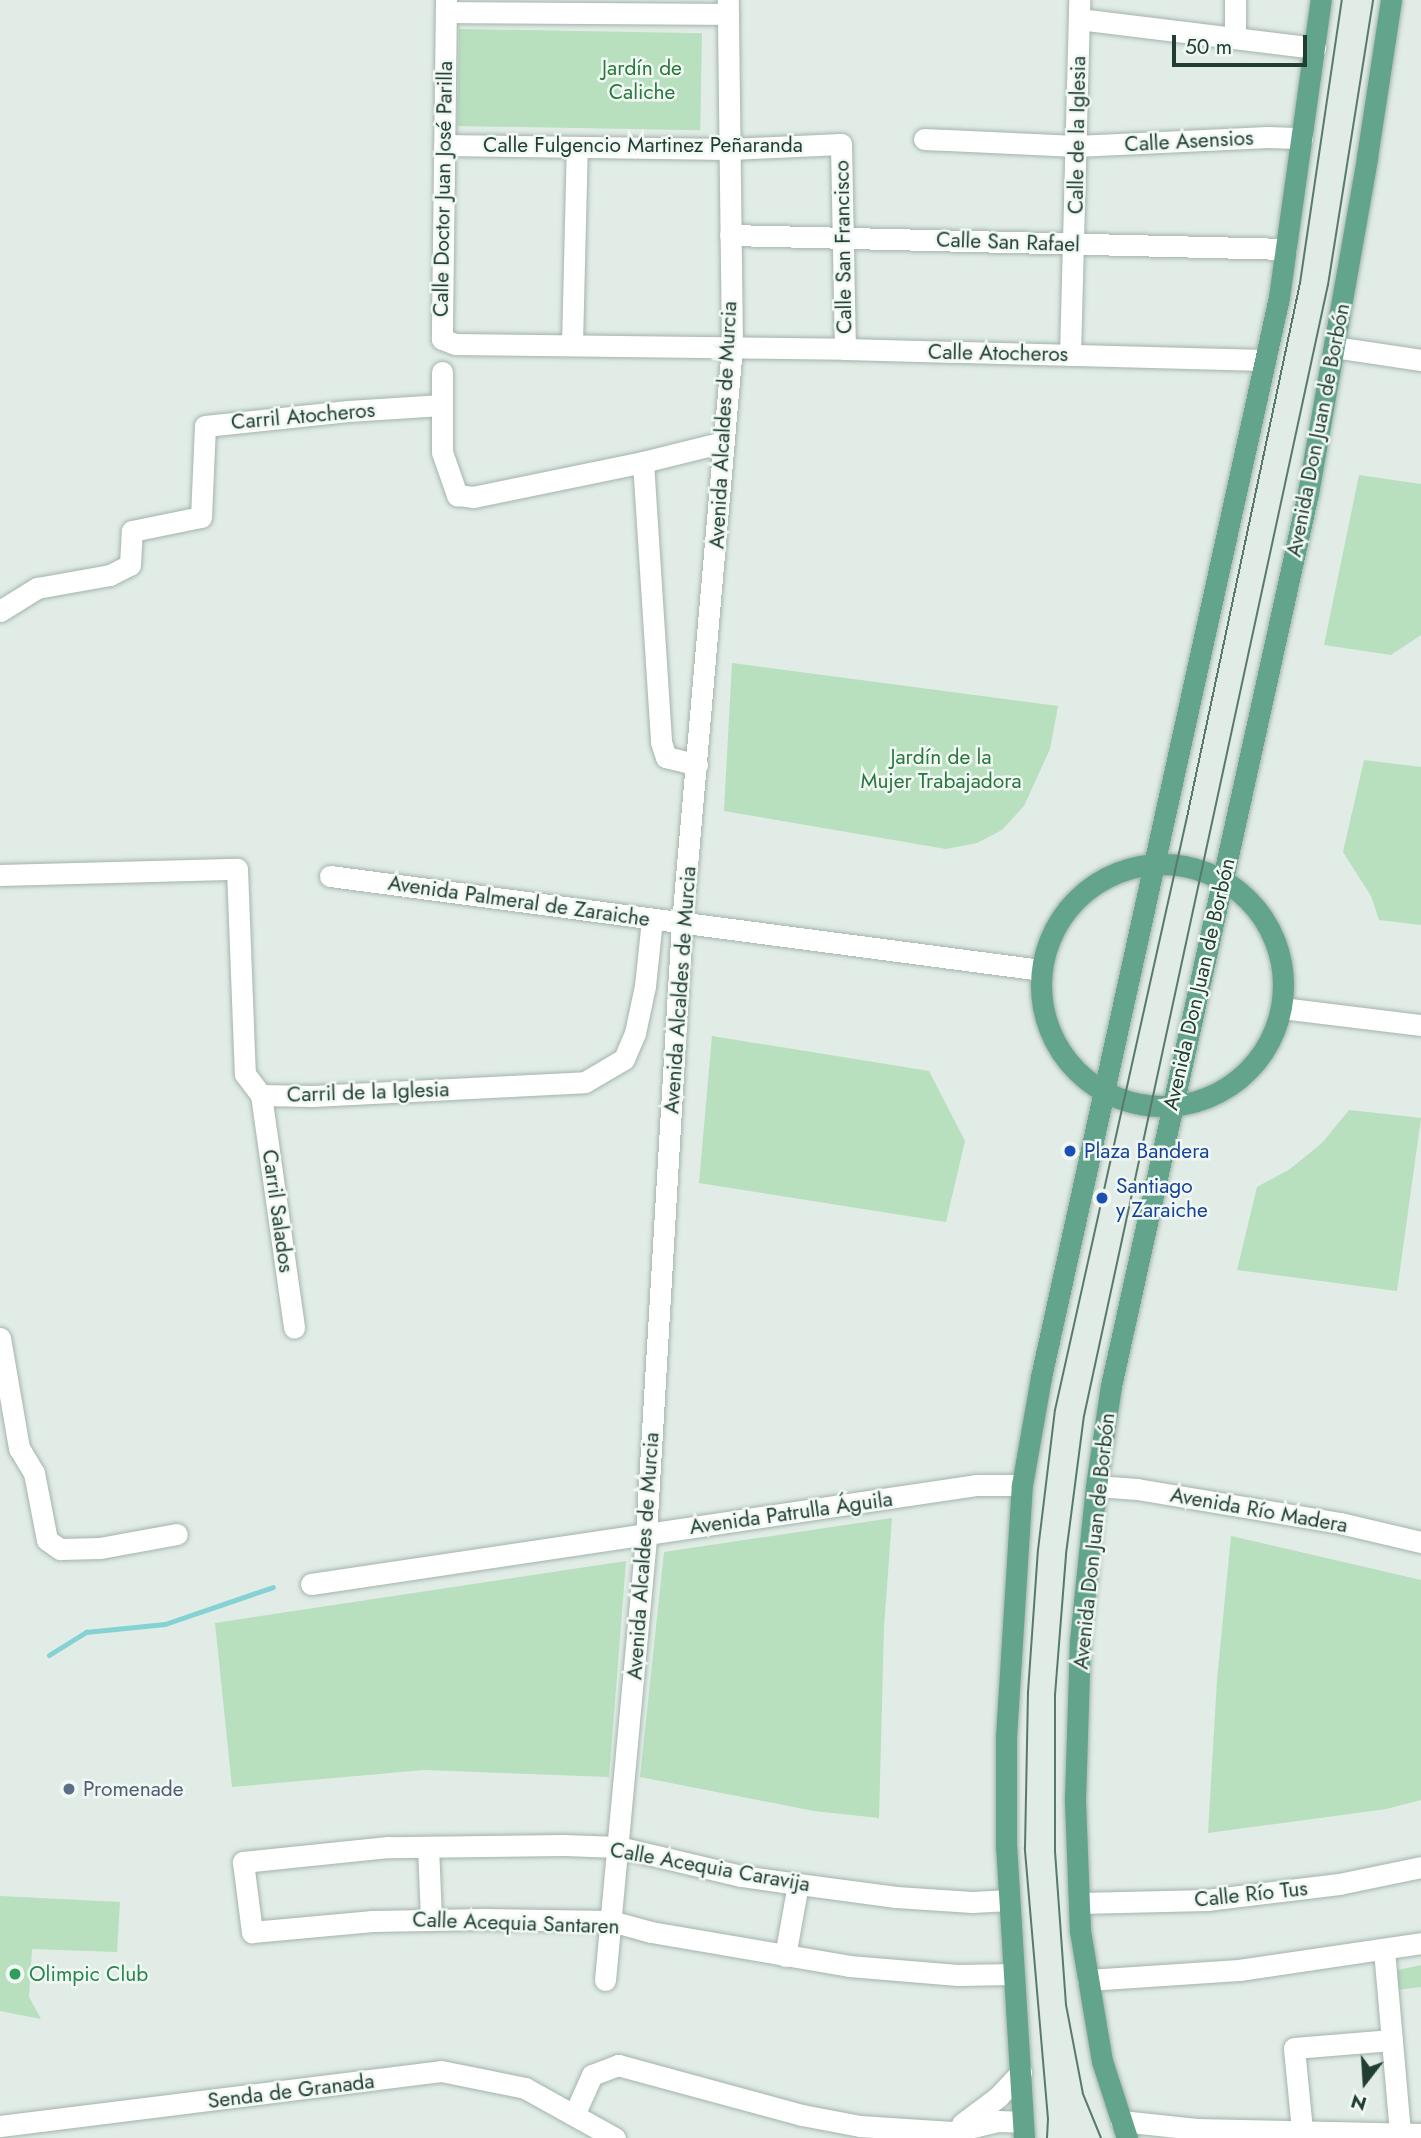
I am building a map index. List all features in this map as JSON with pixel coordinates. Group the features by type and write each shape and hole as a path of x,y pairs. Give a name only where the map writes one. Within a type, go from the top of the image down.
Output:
{"main road":[{"path":"1023,2130 1009,1900 1006,1737 1022,1485 1041,1377 1264,360 1286,249 1321,0"},
{"name":"Avenida Don Juan de Borbón","path":"1124,2129 1102,2062 1088,1980 1079,1903 1075,1799 1080,1641 1096,1486 1111,1386 1308,493 1391,0"},
{"path":"1152,863 1189,866 1223,879 1235,887 1266,920 1283,962 1282,1008 1269,1045 1244,1076 1210,1097 1172,1106 1137,1104 1104,1092 1075,1070 1054,1041 1042,1007 1041,970 1053,930 1077,897 1112,874 1152,863"}],"street":[{"path":"1235,0 1235,37"},
{"path":"446,6 728,7"},
{"name":"Calle Doctor Juan José Parilla","path":"446,6 442,339 455,344 732,347"},
{"name":"Avenida Alcaldes de Murcia","path":"605,1980 646,1534 682,923 732,347 728,7"},
{"path":"1079,9 1235,37 1315,48"},
{"name":"Calle de la Iglesia","path":"1070,355 1079,9"},
{"name":"Calle Asensios","path":"924,139 1076,146 1268,137 1302,138"},
{"name":"Calle Fulgencio Martinez Peñaranda","path":"444,145 730,149 841,144"},
{"name":"Calle San Francisco","path":"841,144 845,237 845,349"},
{"path":"572,345 577,147"},
{"name":"Calle San Rafael","path":"730,235 1286,249"},
{"name":"Calle Atocheros","path":"732,347 1264,360"},
{"path":"1334,348 1421,360"},
{"path":"442,372 442,452 457,495 472,497 643,462 724,442"},
{"name":"Carril Atocheros","path":"0,611 37,588 110,575 130,565 132,531 201,517 205,426 348,411 442,405"},
{"path":"643,462 661,742 666,757 697,765"},
{"name":"Carril de la Iglesia","path":"0,875 83,870 236,869 245,1074 261,1095 312,1096 585,1082 624,1059 635,1033 645,986 652,919"},
{"name":"Avenida Palmeral de Zaraiche","path":"330,876 1041,970"},
{"path":"1282,1008 1421,1025"},
{"name":"Carril Salados","path":"261,1095 294,1328"},
{"path":"0,1338 19,1448 34,1474 47,1540 60,1549 73,1549 177,1534"},
{"name":"Avenida Patrulla Águila","path":"311,1584 976,1485 1022,1485"},
{"name":"Avenida Río Madera","path":"1096,1486 1137,1489 1327,1520 1421,1542"},
{"name":"Calle Acequia Caravija","path":"243,1862 388,1847 618,1847 741,1876 798,1884 896,1897 972,1902 1009,1900"},
{"path":"428,1847 431,1920"},
{"name":"Calle Acequia Santaren","path":"243,1862 252,1931 431,1920 611,1921 651,1932 849,1966 958,1975 1014,1974"},
{"name":"Calle Río Tus","path":"1079,1903 1207,1900 1339,1884 1421,1867"},
{"path":"785,1956 798,1884"},
{"path":"1088,1980 1239,1970 1421,1943"},
{"path":"1124,2129 1410,2133 1392,2040 1384,1950"},
{"path":"1301,2130 1294,2048 1392,2040"},
{"path":"575,2115 592,2075 618,2065 802,2115 860,2126 952,2132 998,2121 1023,2130"},
{"name":"Senda de Granada","path":"0,2126 441,2071 525,2088 615,2138"},
{"path":"952,2132 998,2097 1021,2073"}],"green space":[{"name":"Jardín de Caliche","path":"459,29 702,33 700,130 457,126"},
{"path":"1359,475 1421,484 1421,635 1391,655 1324,645"},
{"name":"Jardín de la Mujer Trabajadora","path":"732,663 1058,706 1050,749 1024,806 1002,830 977,843 946,849 724,811"},
{"path":"1364,760 1421,767 1421,925 1379,920 1371,896 1343,852"},
{"path":"712,1036 929,1071 965,1141 946,1222 699,1183"},
{"path":"1349,1110 1421,1118 1397,1291 1237,1270 1257,1187 1290,1169 1322,1143"},
{"path":"892,1518 884,1627 879,1818 814,1811 640,1777 664,1552"},
{"path":"1231,1536 1421,1580 1421,1800 1386,1809 1208,1833 1217,1680"},
{"path":"626,1561 609,1777 424,1770 232,1787 215,1623"},
{"name":"Olimpic Club","path":"0,1896 120,1902 117,1952 32,1949 29,1997 41,2019 0,2011"},
{"path":"1421,1965 1421,1987 1397,1990 1394,1971"}],"waterway":[{"path":"49,1655 86,1632 165,1624 273,1587"}],"tram line":[{"path":"1047,2138 1048,2119 1025,1848 1028,1692 1038,1550 1055,1410 1187,817 1300,283 1342,0"},
{"path":"1101,2138 1083,2094 1066,2005 1055,1850 1055,1695 1066,1554 1084,1416 1328,285 1373,0"}],"place":[{"name":"Plaza Bandera","path":"1070,1151"},
{"name":"Santiago y Zaraiche","path":"1102,1198"},
{"name":"Promenade","path":"69,1789"},
{"name":"Olimpic Club","path":"15,1974"}]}
